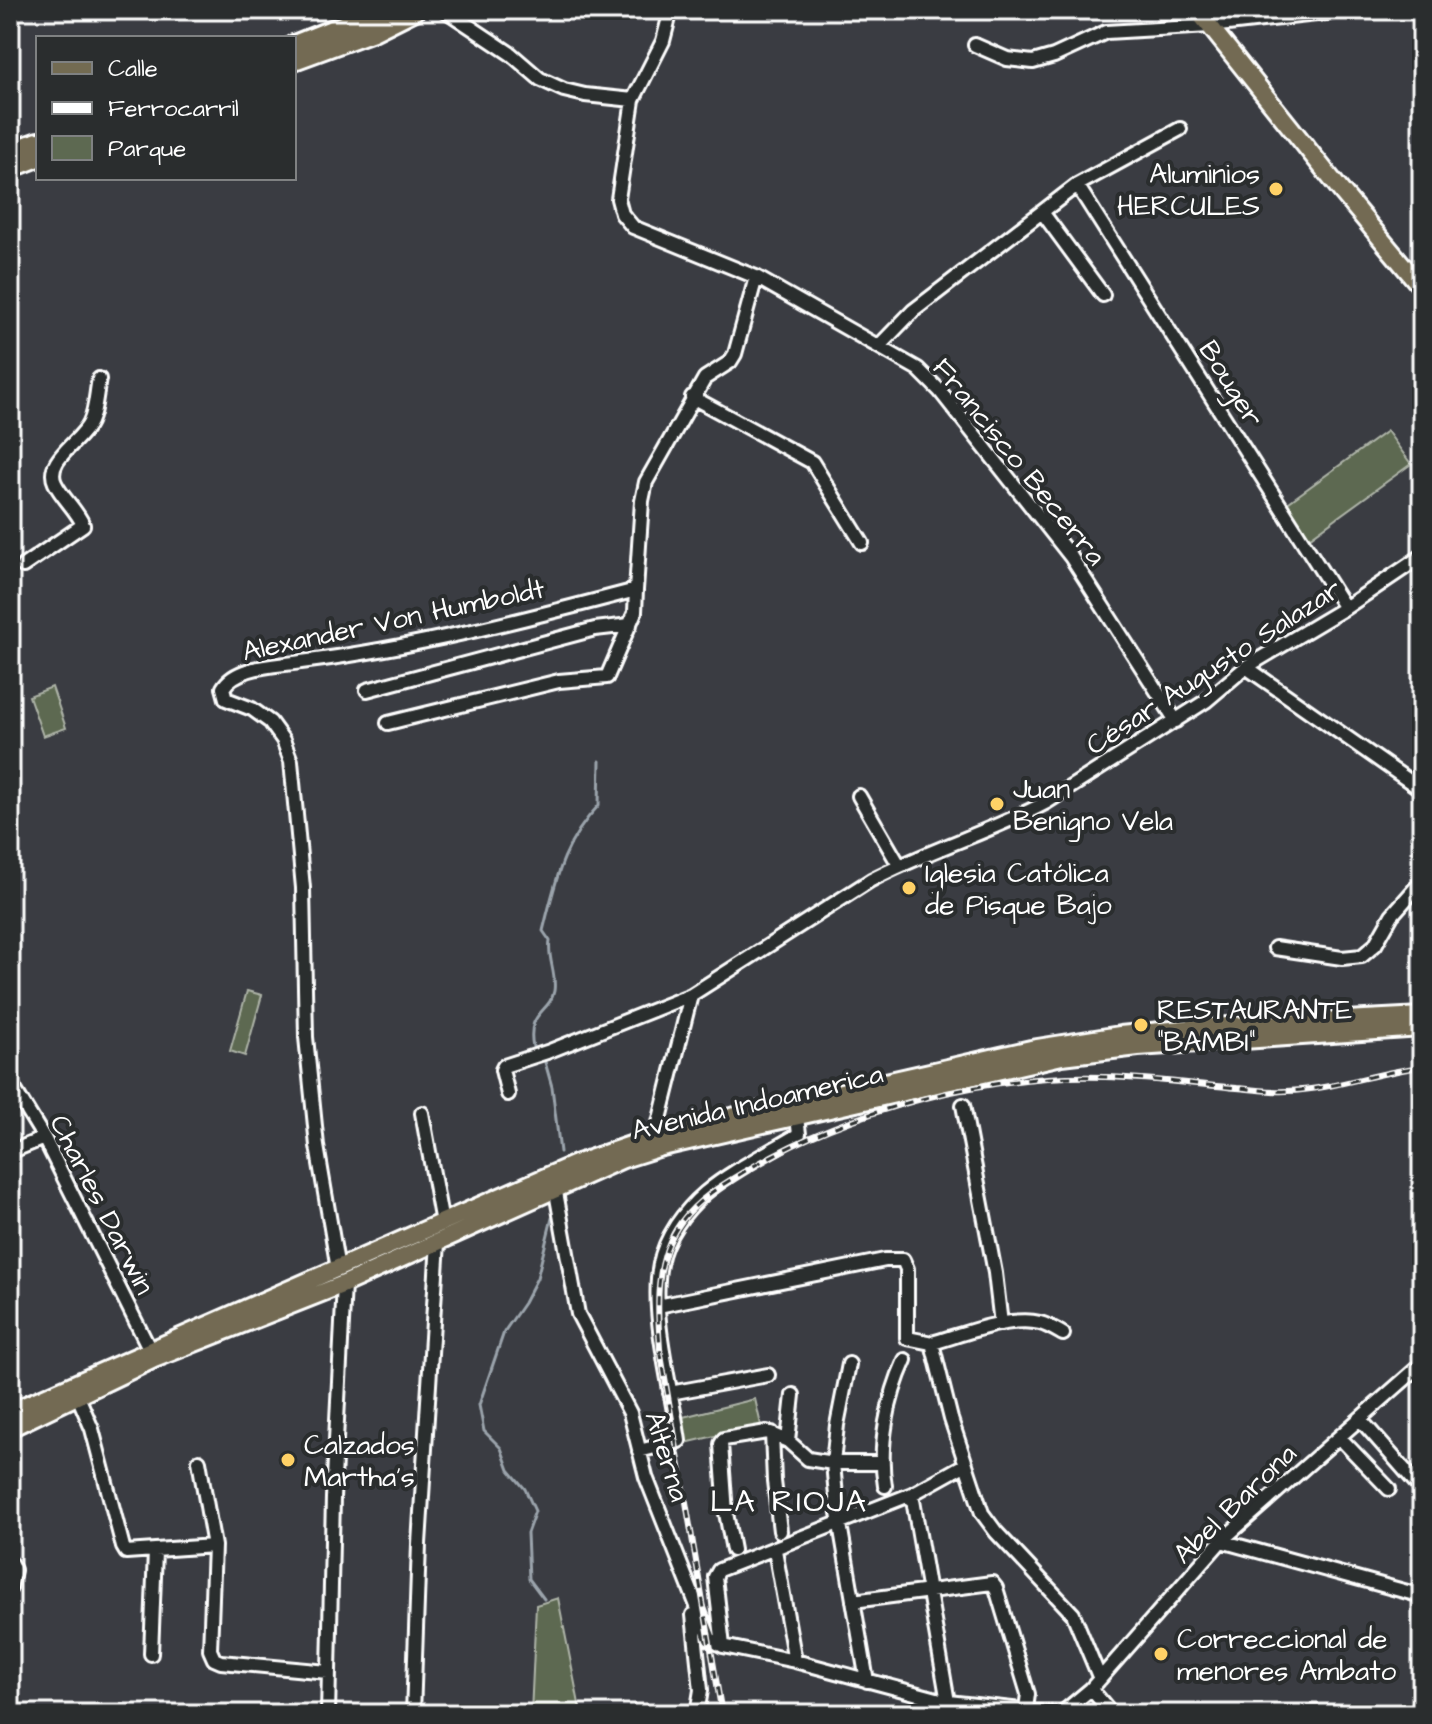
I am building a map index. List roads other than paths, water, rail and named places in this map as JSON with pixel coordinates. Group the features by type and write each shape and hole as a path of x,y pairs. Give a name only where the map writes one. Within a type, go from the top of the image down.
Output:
{"highway":[{"path":"296,44 382,10"},
{"path":"296,59 373,31 415,10"},
{"path":"10,152 36,143"},
{"path":"10,168 36,158"}],"main road":[{"path":"1197,10 1422,288"},
{"name":"Avenida Indoamerica","path":"10,1412 341,1276 438,1242 555,1182 575,1164 1031,1049 1192,1028 1422,1016"},
{"name":"Avenida Indoamerica","path":"727,1124 797,1117 1062,1056 1138,1047 1422,1028"},
{"name":"Avenida Indoamerica","path":"341,1276 442,1223 555,1182"},
{"name":"Avenida Indoamerica","path":"10,1428 157,1352"}],"street":[{"path":"445,10 511,54 540,79 585,95 633,100"},
{"name":"Francisco Becerra","path":"671,10 663,41 633,100 618,199 622,214 633,227 756,277 918,369 940,391 1071,557 1176,721"},
{"path":"975,45 1007,59 1033,62 1054,56 1106,32 1210,26 1295,13 1353,10"},
{"path":"879,346 913,311 1077,185 1180,129"},
{"name":"Bouger","path":"1077,185 1345,608"},
{"path":"1042,212 1103,295"},
{"path":"388,723 559,681 607,677 635,612 643,492 692,397 705,378 730,362 735,354 756,277"},
{"path":"23,566 83,525 55,483 52,473 56,464 87,429 92,419 99,379"},
{"path":"692,397 812,462 862,543"},
{"name":"César Augusto Salazar","path":"508,1094 502,1070 504,1066 691,995 871,880 899,865 1026,813 1176,721 1206,701 1246,667 1345,608 1422,556"},
{"name":"Alexander Von Humboldt","path":"341,1276 317,1146 306,1037 303,888 291,761 283,740 270,722 252,709 226,699 223,688 233,678 264,667 356,655 636,590"},
{"path":"367,690 595,629 630,625"},
{"path":"1246,667 1422,790"},
{"path":"859,796 899,865"},
{"path":"1275,948 1342,958 1362,956 1375,945 1392,915 1422,881"},
{"path":"657,1142 691,995"},
{"name":"Charles Darwin","path":"10,1082 44,1138 157,1352"},
{"path":"963,1105 995,1273 1001,1324"},
{"path":"422,1113 442,1223"},
{"path":"639,1451 678,1443 658,1306 659,1266 678,1223 714,1186 799,1134 797,1117"},
{"path":"10,1152 44,1138"},
{"name":"Alterna","path":"555,1182 578,1314 625,1402 646,1477 706,1633 723,1646"},
{"path":"413,1714 419,1544 438,1242"},
{"path":"658,1306 898,1258 906,1263 907,1269 907,1338 932,1343 1001,1324 1024,1321 1040,1323 1063,1334"},
{"path":"328,1714 341,1276"},
{"path":"932,1343 966,1464 989,1524 1073,1614 1096,1684 1112,1714"},
{"path":"885,1486 881,1463 894,1390 905,1360"},
{"path":"849,1364 833,1463 867,1681"},
{"name":"Abel Barona","path":"1065,1712 1096,1684 1221,1541 1422,1364"},
{"path":"670,1393 768,1375"},
{"path":"77,1394 92,1429 126,1552 214,1546"},
{"path":"788,1441 793,1395"},
{"path":"1360,1419 1417,1484"},
{"path":"733,1550 726,1513 721,1444 728,1436 772,1433 788,1441 808,1459 833,1463 881,1463"},
{"path":"772,1433 780,1531"},
{"path":"1339,1437 1389,1489"},
{"path":"199,1461 214,1546 210,1650 214,1659 328,1672"},
{"path":"966,1464 912,1494 716,1572 723,1646 795,1661 948,1702 1065,1712"},
{"path":"912,1494 948,1702"},
{"path":"1221,1541 1422,1596"},
{"path":"775,1550 795,1661"},
{"path":"151,1654 150,1614 155,1551"},
{"path":"10,1588 11,1568"},
{"path":"853,1601 992,1583 1028,1694 1026,1709"},
{"path":"690,1592 701,1690 697,1714"}],"waterway":[{"path":"533,1047 533,1026 552,998 555,985 550,941 543,931 568,849 599,805 600,761"},
{"path":"545,1062 552,1087 560,1152"},
{"path":"544,1599 529,1579 527,1533 535,1511 525,1489 509,1470 501,1448 484,1431 479,1405 504,1332 537,1278 552,1218"}],"railway":[{"path":"722,1714 659,1333 659,1283 666,1251 681,1222 695,1206 747,1170 829,1130 873,1113 967,1089 1014,1081 1105,1077 1286,1091 1321,1088 1422,1067"}],"place":[{"name":"Aluminios HERCULES","path":"1276,189"},
{"name":"Juan Benigno Vela","path":"997,804"},
{"name":"Iglesia Católica de Pisque Bajo","path":"909,888"},
{"name":"RESTAURANTE \"BAMBI\"","path":"1141,1025"},
{"name":"Calzados Martha’s","path":"288,1460"},
{"name":"Correccional de menores Ambato","path":"1161,1654"}],"district":[{"name":"LA RIOJA","path":"789,1500"}]}
